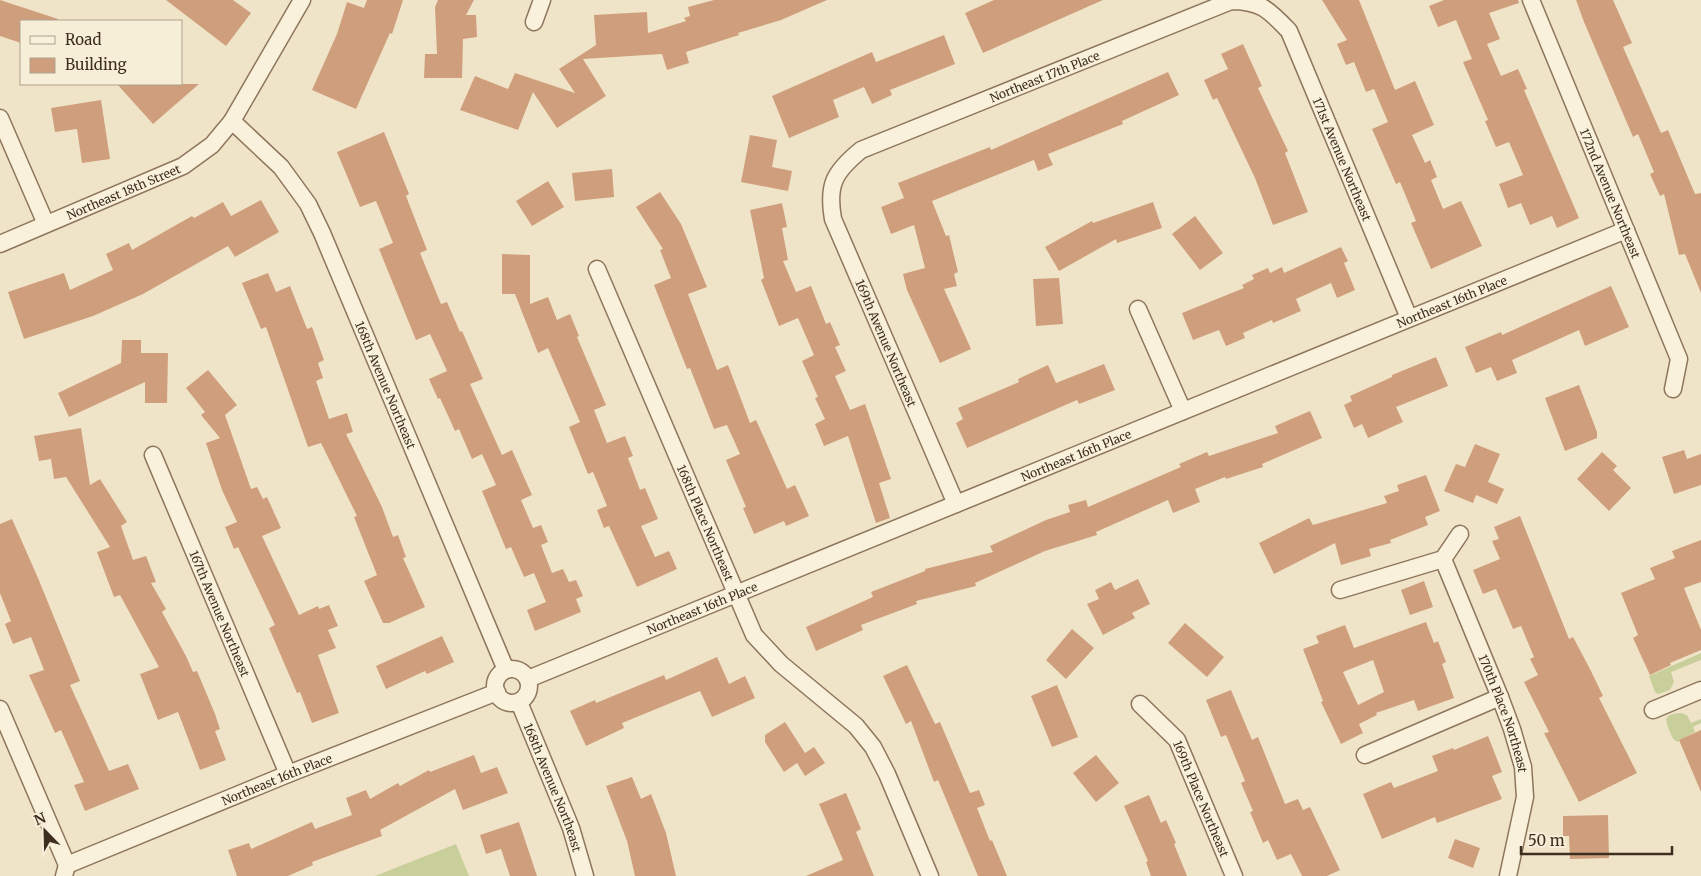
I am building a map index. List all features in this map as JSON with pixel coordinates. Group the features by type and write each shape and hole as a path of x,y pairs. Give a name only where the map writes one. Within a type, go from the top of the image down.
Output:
{"street":[{"name":"Northeast 18th Street","path":"0,244 183,166 212,145 232,121 302,0"},
{"path":"534,22 542,0"},
{"name":"172nd Avenue Northeast","path":"1531,0 1679,359 1672,388"},
{"name":"Northeast 17th Place","path":"834,179 845,163 861,150 1231,1 1249,1 1265,8"},
{"name":"171st Avenue Northeast","path":"1265,8 1289,31 1409,318"},
{"path":"0,118 46,224"},
{"name":"168th Avenue Northeast","path":"232,121 281,167 312,212 506,670"},
{"name":"169th Avenue Northeast","path":"834,179 830,201 832,220 956,504"},
{"name":"Northeast 16th Place","path":"528,679 1626,230"},
{"name":"168th Place Northeast","path":"596,269 754,635 781,664 856,726 873,747 887,774 930,876"},
{"path":"1138,309 1183,411"},
{"name":"167th Avenue Northeast","path":"153,455 288,774"},
{"path":"1340,590 1442,559 1460,534"},
{"name":"170th Place Northeast","path":"1442,559 1500,697 1523,766 1525,797 1508,876"},
{"path":"516,669 521,671 528,679 529,690 524,699 519,702 514,703 503,700 497,692 496,682 498,677 506,670 516,669"},
{"path":"1654,710 1701,690"},
{"name":"Northeast 16th Place","path":"65,871 288,774 497,692"},
{"path":"1365,755 1500,697"},
{"name":"168th Avenue Northeast","path":"519,702 570,828 585,876"},
{"name":"169th Place Northeast","path":"1140,704 1176,740 1234,876"},
{"path":"0,709 65,871"}],"green space":[{"path":"1701,653 1701,660 1671,672 1674,682 1670,690 1658,694 1655,692 1649,676"},
{"path":"1681,713 1687,715 1691,723 1701,719 1701,723 1693,727 1695,732 1677,742 1672,736 1666,720 1669,715"},
{"path":"456,844 469,876 375,876"}],"building":[{"path":"0,0 58,19 20,20 20,43 0,36"},
{"path":"166,0 233,0 251,13 226,46"},
{"path":"367,0 403,0 392,34 390,33 356,109 312,90 337,34 347,2 364,8"},
{"path":"438,0 474,0 466,15 476,15 477,37 463,39 462,78 424,78 425,54 437,54 435,7"},
{"path":"714,0 827,0 781,20 686,52 689,63 667,70 662,54 583,59 606,96 557,128 533,92 518,130 460,110 475,76 508,89 515,73 575,93 559,69 596,45 594,15 647,12 648,33 686,21 684,18 690,16 688,7"},
{"path":"994,0 1103,0 983,53 965,13"},
{"path":"1322,0 1359,0 1395,90 1415,81 1434,125 1412,135 1425,163 1430,160 1437,177 1431,180 1443,209 1461,201 1482,246 1431,269 1411,223 1416,221 1400,182 1396,184 1372,129 1388,122 1374,89 1366,92 1354,62 1346,65 1337,44 1347,40"},
{"path":"1444,0 1518,0 1519,3 1489,13 1500,39 1487,44 1501,76 1518,69 1527,89 1524,90 1579,218 1557,228 1552,216 1530,225 1521,203 1508,208 1499,184 1523,175 1509,142 1496,147 1485,121 1488,120 1463,62 1472,59 1456,20 1438,27 1429,6"},
{"path":"1576,0 1613,0 1632,43 1623,47 1661,133 1668,130 1695,194 1701,193 1701,293 1685,254 1679,255 1664,194 1660,196 1650,174 1654,172 1638,134 1633,137"},
{"path":"944,35 955,64 890,90 892,95 872,104 864,87 833,100 839,117 789,138 772,96 872,52 876,62"},
{"path":"1243,44 1262,86 1258,88 1288,151 1285,153 1308,212 1273,225 1255,178 1217,98 1213,100 1204,80 1228,69 1221,54"},
{"path":"1168,72 1179,95 1122,121 1123,124 1048,154 1053,165 1038,171 1034,160 932,201 946,236 949,235 958,272 954,274 957,286 944,289 971,349 940,363 907,290 903,274 925,268 914,225 891,234 881,207 904,198 898,183 990,147 991,150"},
{"path":"199,84 153,124 118,85"},
{"path":"101,100 110,159 82,163 77,129 55,132 51,108"},
{"path":"384,132 409,194 406,196 427,250 420,253 441,304 447,302 483,379 470,384 502,455 512,450 532,495 521,500 533,528 541,525 548,542 541,545 552,573 563,569 569,582 576,580 583,596 576,599 581,612 535,631 527,610 546,602 534,573 524,577 511,547 506,549 482,491 496,485 482,454 472,459 459,429 455,431 429,379 447,371 430,334 416,340 379,249 393,243 376,201 360,207 337,152"},
{"path":"750,135 777,140 772,167 792,171 788,191 741,182"},
{"path":"612,169 614,197 575,201 572,173"},
{"path":"548,181 564,207 532,226 516,201"},
{"path":"660,192 681,224 707,287 688,294 717,370 728,365 750,423 756,420 787,489 795,485 809,516 786,526 784,521 754,534 743,508 746,507 726,460 740,454 727,425 714,429 690,368 687,369 654,285 671,278 660,250 663,249 636,207"},
{"path":"261,200 279,232 235,257 228,246 143,294 93,316 24,339 8,292 64,273 70,290 113,270 106,254 129,243 132,250 192,216 194,218 223,202 231,216"},
{"path":"1153,202 1162,228 1117,243 1116,239 1059,271 1045,247 1092,221 1093,223"},
{"path":"782,203 787,227 782,228 788,260 783,261 796,292 811,286 826,324 830,322 840,345 835,347 846,371 835,376 850,410 865,404 891,479 879,483 890,518 876,523 848,436 824,446 815,424 825,419 815,398 818,397 802,361 814,355 798,318 779,326 761,280 764,278 750,210"},
{"path":"1195,216 1223,253 1200,270 1172,234"},
{"path":"1341,247 1348,261 1344,263 1355,290 1337,298 1331,283 1296,299 1301,311 1273,323 1272,320 1243,333 1245,338 1226,346 1219,330 1193,340 1182,313 1244,288 1242,285 1254,279 1252,275 1268,268 1270,273 1282,267 1284,273"},
{"path":"502,254 530,255 530,304 548,297 557,320 570,314 579,336 577,337 606,405 594,410 607,443 625,436 633,456 628,458 640,490 645,488 658,519 641,526 655,557 669,551 677,569 637,587 609,526 604,528 597,510 607,506 593,472 588,474 569,427 580,422 548,348 538,353 515,294 502,294"},
{"path":"268,273 276,292 290,286 307,329 312,327 324,360 318,363 323,378 316,381 329,419 347,413 353,432 346,434 382,507 393,537 398,535 406,557 403,558 425,607 389,623 383,623 364,581 377,575 354,517 357,516 321,443 308,447 266,327 261,329 242,283"},
{"path":"1059,278 1063,324 1036,326 1033,279"},
{"path":"1611,286 1629,327 1585,346 1579,330 1512,360 1517,373 1497,381 1491,367 1476,373 1465,347 1501,332 1502,335"},
{"path":"122,340 141,340 141,353 168,353 167,403 145,403 145,382 69,417 58,393 121,363"},
{"path":"1436,357 1448,386 1396,407 1403,422 1368,438 1362,424 1354,428 1344,405 1352,401 1350,396 1392,377 1392,375"},
{"path":"1104,364 1115,390 1079,404 1077,400 967,448 956,423 963,419 958,408 1019,382 1018,379 1048,365 1056,383"},
{"path":"208,370 237,405 225,415 251,489 257,487 263,499 267,497 281,528 262,536 299,615 318,606 319,609 329,605 338,626 328,630 336,648 318,655 339,713 312,723 300,692 297,693 269,628 275,625 238,547 234,549 225,527 237,522 222,490 206,443 220,438 201,415 205,412 186,388"},
{"path":"1579,385 1597,432 1597,438 1565,451 1545,398"},
{"path":"1310,411 1322,438 1262,464 1263,467 1226,479 1225,477 1195,489 1200,502 1173,513 1168,500 1096,532 1097,535 1045,551 975,583 976,586 916,601 917,604 861,625 863,630 816,651 806,627 873,597 871,592 925,571 925,569 993,552 990,546 1046,520 1070,512 1068,505 1086,500 1088,507 1181,467 1179,464 1207,452 1209,456 1278,433 1275,426"},
{"path":"81,428 90,485 100,479 127,522 121,526 133,560 146,556 156,582 151,583 166,609 162,612 193,672 197,671 215,714 220,729 215,731 226,760 200,770 178,712 158,720 140,674 159,667 120,595 114,597 97,552 110,547 66,477 54,479 51,459 39,461 34,436"},
{"path":"1475,444 1500,454 1488,482 1504,489 1497,504 1476,495 1473,503 1444,491 1456,464 1465,467"},
{"path":"1684,450 1687,459 1701,454 1701,485 1674,494 1662,457"},
{"path":"1602,452 1617,466 1613,470 1631,488 1609,511 1577,479"},
{"path":"1426,475 1440,511 1425,517 1428,525 1390,540 1391,543 1369,549 1371,556 1341,565 1335,543 1274,574 1259,543 1309,518 1313,525 1387,503 1384,496 1399,491 1397,485"},
{"path":"1520,516 1569,639 1573,637 1590,669 1603,696 1599,698 1637,773 1579,802 1544,733 1549,732 1524,682 1538,675 1530,659 1534,657 1521,626 1513,629 1496,589 1483,594 1473,570 1500,559 1492,541 1499,539 1494,527"},
{"path":"12,519 80,681 70,685 109,771 128,764 139,789 85,811 74,785 84,782 61,730 55,733 29,675 44,670 31,637 13,644 5,624 11,621 0,593 0,524"},
{"path":"1701,540 1701,582 1684,588 1701,630 1701,650 1670,663 1671,665 1650,675 1633,638 1638,635 1621,593 1655,579 1650,568 1675,558 1672,551"},
{"path":"1138,579 1150,604 1132,613 1135,618 1103,635 1087,604 1099,599 1095,590 1111,582 1115,590"},
{"path":"1424,581 1433,607 1410,615 1401,590"},
{"path":"1426,622 1434,643 1438,641 1446,662 1442,664 1454,698 1418,711 1414,700 1376,713 1377,715 1359,724 1363,733 1341,744 1321,702 1323,701 1303,649 1319,643 1316,636 1345,625 1354,648","holes":["1373,660 1384,692 1358,705 1343,672"]},
{"path":"1185,623 1224,657 1207,677 1168,643"},
{"path":"1072,629 1094,648 1066,679 1046,660"},
{"path":"442,636 454,662 427,674 425,671 386,689 376,666"},
{"path":"717,657 729,684 745,676 755,698 712,717 700,691 622,723 624,728 586,746 570,711 595,700 596,703 664,675 666,680"},
{"path":"907,665 935,724 940,722 970,793 979,790 985,805 977,808 1007,876 978,876 938,780 934,782 911,721 906,724 883,676"},
{"path":"1057,685 1078,737 1052,747 1031,696"},
{"path":"1231,690 1252,740 1258,737 1285,804 1298,799 1303,810 1310,807 1340,870 1327,876 1302,876 1291,854 1277,860 1268,840 1263,843 1250,812 1253,811 1241,783 1245,781 1226,735 1221,737 1206,700"},
{"path":"785,722 805,753 814,747 825,763 805,776 797,763 784,772 765,742 765,735"},
{"path":"1701,730 1701,792 1679,740"},
{"path":"1488,736 1502,772 1492,776 1502,799 1437,823 1435,817 1382,839 1363,794 1391,782 1394,788 1438,771 1432,756 1453,748 1454,750"},
{"path":"474,755 481,773 497,767 508,793 463,810 455,789 380,830 382,836 312,862 313,865 288,876 237,876 228,850 249,843 251,849 312,822 315,829 352,815 346,798 366,790 370,799 398,783 400,786 429,770 430,772"},
{"path":"1096,755 1119,783 1096,802 1073,773"},
{"path":"632,777 641,799 651,794 666,833 676,876 635,876 627,841 606,786"},
{"path":"846,793 861,829 856,832 874,876 806,876 843,860 819,804"},
{"path":"1149,795 1161,823 1166,820 1187,876 1151,876 1146,862 1148,861 1124,806"},
{"path":"1608,815 1609,858 1570,859 1569,836 1563,836 1563,816"},
{"path":"519,822 537,876 510,876 501,849 486,854 480,835"},
{"path":"1455,839 1480,848 1473,868 1448,858"}]}
